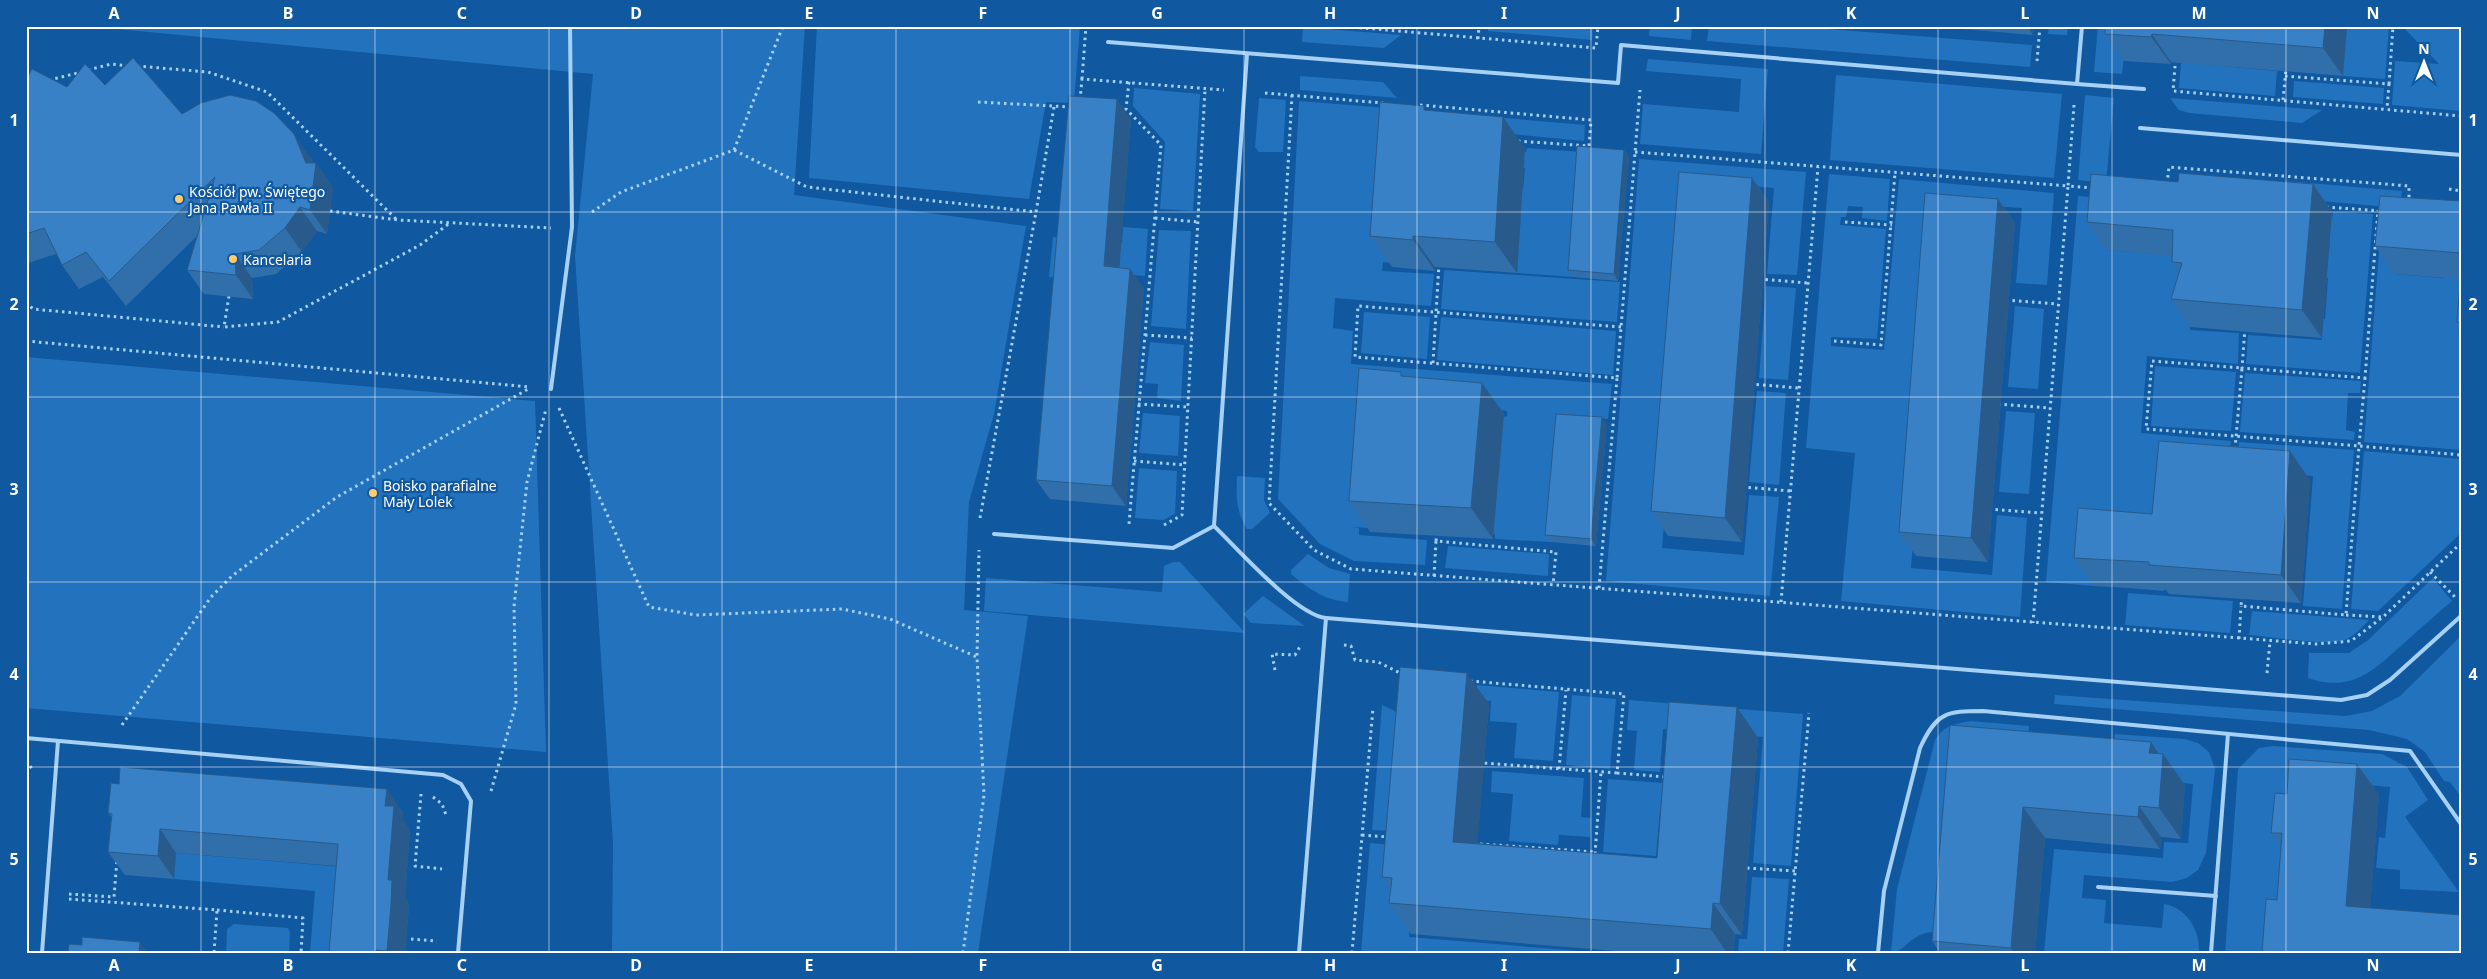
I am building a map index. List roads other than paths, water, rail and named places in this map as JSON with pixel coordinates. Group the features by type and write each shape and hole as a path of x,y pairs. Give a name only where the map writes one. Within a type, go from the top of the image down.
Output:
{"lane":[{"path":"551,389 572,227 570,26"},
{"path":"2077,84 2082,26"},
{"path":"1108,42 1618,83 1621,45 2144,89"},
{"path":"1248,54 1214,526 1286,596 1306,612 1326,618 2341,700 2367,694 2390,680 2461,616"},
{"path":"2140,128 2461,155"},
{"path":"994,534 1172,548 1214,526"},
{"path":"1299,953 1326,618"},
{"path":"1878,953 1884,891 1920,748 1927,732 1939,717 1961,711 1983,711 2410,751 2461,824"},
{"path":"2211,953 2228,734"},
{"path":"26,738 443,775 461,784 471,801 458,953"},
{"path":"42,953 58,741"},
{"path":"2098,888 2216,896"}],"place":[{"name":"Kościół pw. Świętego Jana Pawła II","path":"179,199"},
{"name":"Kancelaria","path":"233,259"},
{"name":"Boisko parafialne Mały Lolek","path":"373,493"}]}
